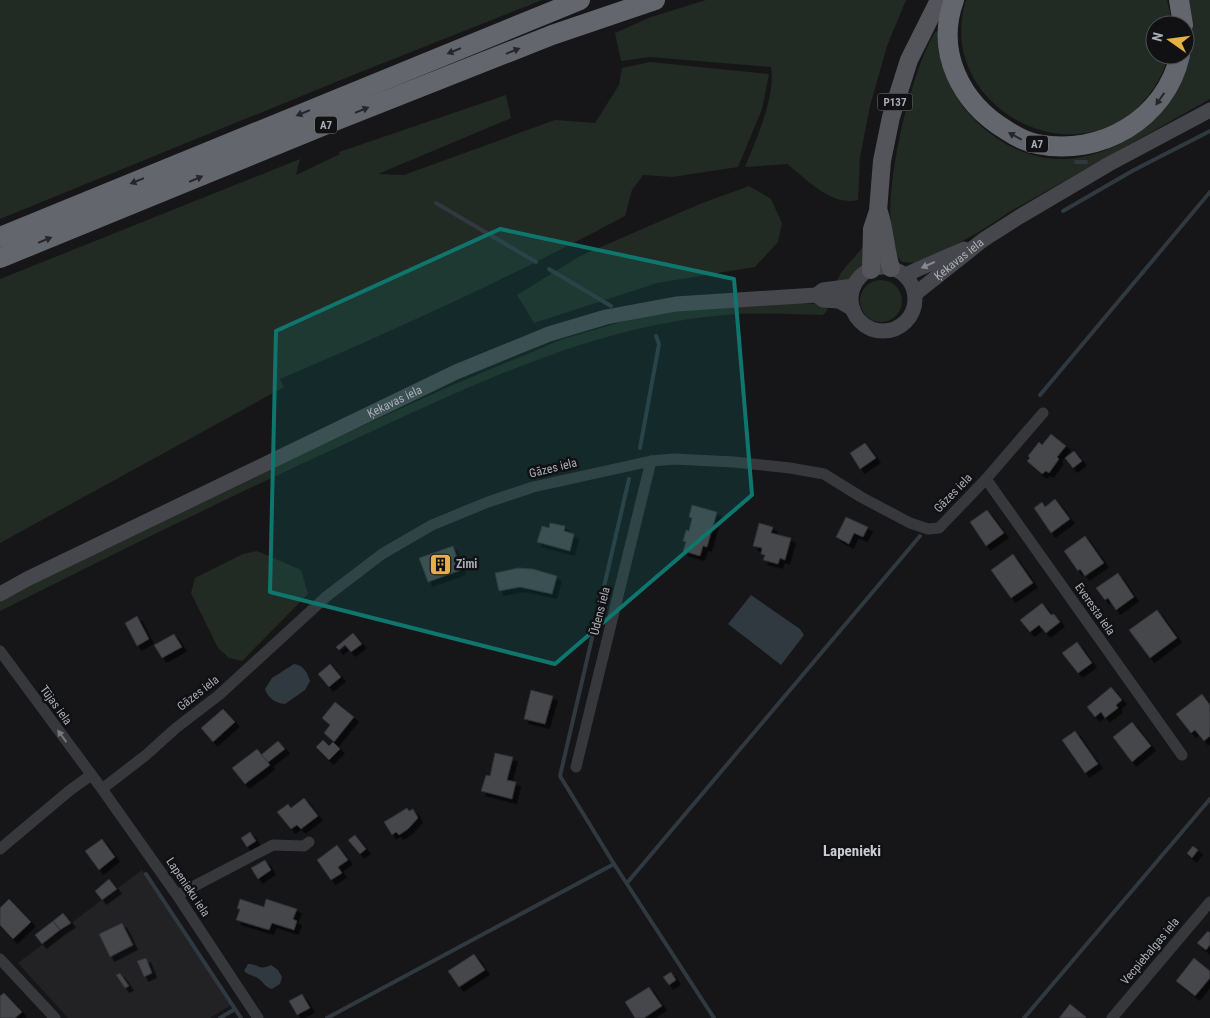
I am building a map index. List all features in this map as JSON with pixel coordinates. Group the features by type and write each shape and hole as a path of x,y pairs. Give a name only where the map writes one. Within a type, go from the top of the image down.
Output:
{"highway":[{"name":"A7","path":"0,237 580,0"},
{"name":"A7","path":"0,258 337,120 543,39 655,0"},
{"name":"A7","path":"954,0 949,20 947,41 951,62 968,98 982,114 997,125 1023,140 1036,144 1056,147 1086,145 1116,135 1134,125 1153,109 1162,98 1176,65"},
{"path":"1179,0 1181,15"}],"main road":[{"name":"P137","path":"870,270 872,229 878,211 882,161 897,96 909,60 939,0"},
{"path":"983,240 1109,164 1210,110"},
{"name":"P137","path":"878,211 884,226 886,251 898,271"},
{"name":"Ķekavas iela","path":"898,271 983,240"},
{"name":"Ķekavas iela","path":"915,294 983,240"},
{"name":"Ķekavas iela","path":"816,295 824,300 839,301 853,309 864,325 874,330 896,329 905,323 912,314 916,303 910,281 898,271 879,267 870,270"},
{"path":"853,309 851,294 854,286 861,276 870,270"},
{"name":"Ķekavas iela","path":"0,594 26,579 448,376 549,334 606,317 676,304 816,295 823,290 854,286"}],"street":[{"name":"Gāzes iela","path":"102,789 219,695 328,596 382,554 432,525 488,502 533,487 650,461 674,459 734,462 824,474 877,506 910,523 928,529 939,528 986,479 1043,413"},
{"name":"Ūdens iela","path":"576,767 650,461"},
{"name":"Everesta iela","path":"986,479 1182,755"},
{"name":"Tūjas iela","path":"0,652 91,775"},
{"name":"Lapenieku iela","path":"91,775 177,895 258,1018"},
{"path":"0,849 91,775"},
{"path":"177,895 273,845 304,846 309,842"},
{"name":"Vecpiebalgas iela","path":"1112,1018 1210,902"},
{"path":"0,960 54,1018"}],"highlighted area":[{"path":"500,229 734,279 752,495 555,664 270,592 276,331"}],"shaded area":[{"path":"0,0 542,0 0,219"},
{"path":"706,0 906,0 887,46 870,106 860,157 858,200 848,201 829,195 811,184 787,164 745,167 768,104 772,79 771,67 650,57 621,61 615,33 651,17"},
{"path":"966,0 1167,0 1170,13 1170,15 1145,15 1145,65 1165,65 1158,81 1146,99 1111,125 1078,134 1045,131 1014,118 988,97 969,70 961,37"},
{"path":"1188,0 1210,0 1210,99 931,258 914,263 902,262 893,244 890,217 892,184 906,111 926,50 936,31 939,32 945,66 953,91 978,123 990,134 1019,150 1034,155 1066,159 1098,153 1113,147 1142,130 1161,113 1173,96 1186,65 1195,65 1195,15 1190,15"},
{"path":"650,62 769,74 762,109 738,167 672,177 643,175 632,190 625,216 540,260 454,301 280,379 284,387 0,543 0,279 300,159 296,175 340,154 339,152 506,95 511,118 378,174 404,175 555,120 595,123 619,85 622,68"},
{"path":"749,186 771,199 782,223 778,242 755,267 657,283 534,323 517,295 580,256 700,204"},
{"path":"863,247 865,258 862,266 847,281 836,283 844,269"},
{"path":"885,280 893,283 899,289 902,301 899,313 893,319 877,322 869,319 863,313 860,297 863,289 869,283"},
{"path":"791,302 828,305 828,307 822,315 737,314 684,320 632,330 531,362 433,403 294,468 167,528 0,611 0,601 57,571 336,438 448,387 563,339 638,317 677,310"},
{"path":"257,551 301,570 308,594 242,661 229,658 218,648 191,593 195,578 243,554"},
{"path":"751,595 800,629 804,635 781,665 728,624"},
{"path":"294,664 303,668 310,681 305,690 285,704 275,701 268,695 265,689 272,678"},
{"path":"142,870 231,1005 210,1018 68,1018 18,963"},
{"path":"248,964 261,967 271,965 278,970 282,977 280,984 272,989 268,987 244,971"}],"building":[{"path":"1051,434 1066,446 1057,457 1059,459 1049,473 1046,471 1042,474 1027,461 1030,458 1028,456 1039,442 1042,445"},
{"path":"865,443 876,458 860,469 850,453"},
{"path":"1074,451 1082,461 1073,468 1065,458"},
{"path":"1055,499 1070,519 1051,533 1034,508 1042,502 1045,507"},
{"path":"692,505 717,512 707,547 703,546 700,556 683,551 686,542 683,541 686,530 689,531 692,518 689,517"},
{"path":"987,510 1004,533 986,546 970,522"},
{"path":"846,517 868,527 863,537 854,533 849,544 836,537"},
{"path":"550,523 565,526 564,531 574,534 570,551 537,542 542,526 549,528"},
{"path":"759,523 773,527 771,533 791,538 785,560 780,558 778,564 763,560 765,555 761,554 762,548 753,546"},
{"path":"1085,536 1104,563 1085,576 1080,569 1078,571 1064,551"},
{"name":"Zimi","path":"453,546 461,570 428,582 419,558"},
{"path":"1013,554 1033,583 1011,598 991,570"},
{"path":"518,568 533,569 557,576 552,594 520,587 499,591 495,573"},
{"path":"1118,573 1134,597 1116,610 1108,598 1105,600 1096,588"},
{"path":"1042,603 1051,615 1054,614 1060,622 1046,633 1039,625 1030,632 1020,620"},
{"path":"1157,610 1177,638 1150,658 1129,630"},
{"path":"137,616 149,639 137,646 125,623"},
{"path":"353,633 362,644 351,652 345,645 339,650 336,647"},
{"path":"174,634 182,647 162,658 154,645"},
{"path":"1077,642 1092,663 1078,673 1062,653"},
{"path":"330,664 341,677 329,687 318,674"},
{"path":"1111,687 1122,700 1116,705 1118,708 1105,718 1101,712 1095,717 1087,707"},
{"path":"531,690 553,696 545,724 524,719"},
{"path":"1202,694 1210,705 1210,736 1204,741 1195,730 1191,733 1176,714"},
{"path":"335,702 354,717 334,742 324,733 330,725 322,718"},
{"path":"223,709 235,722 213,742 201,728"},
{"path":"1132,722 1151,746 1132,762 1113,737"},
{"path":"1075,731 1098,764 1085,773 1062,740"},
{"path":"323,740 329,746 333,742 340,749 329,760 316,747"},
{"path":"278,741 285,749 267,763 261,755"},
{"path":"257,749 270,765 245,784 232,768"},
{"path":"495,753 513,757 507,780 516,782 512,799 481,791 486,775 490,776"},
{"path":"304,798 318,816 301,829 297,825 291,829 277,812 288,804 291,808"},
{"path":"407,808 409,811 413,809 418,818 408,829 399,835 396,832 392,835 384,822"},
{"path":"250,832 256,841 247,847 241,838"},
{"path":"355,835 366,849 360,854 348,840"},
{"path":"102,839 115,857 99,870 85,851"},
{"path":"337,845 348,860 338,867 342,873 331,880 317,860"},
{"path":"1193,846 1198,850 1192,858 1187,853"},
{"path":"265,860 271,870 258,879 251,868"},
{"path":"109,879 117,889 102,900 95,891"},
{"path":"9,899 31,922 13,939 0,925 0,908"},
{"path":"240,899 264,907 266,899 297,909 293,919 297,921 294,930 272,923 269,930 236,920 240,909 237,909"},
{"path":"63,913 71,923 60,930 53,921"},
{"path":"53,921 60,930 42,944 35,935"},
{"path":"122,923 133,945 110,957 99,934"},
{"path":"1208,931 1210,933 1210,945 1206,950 1197,943"},
{"path":"474,954 485,970 459,987 448,971"},
{"path":"146,958 152,973 144,977 137,961"},
{"path":"1194,958 1210,971 1210,978 1195,996 1176,981"},
{"path":"671,972 676,980 669,985 663,977"},
{"path":"120,973 129,986 125,988 116,975"},
{"path":"649,987 662,1006 644,1018 635,1018 625,1002"},
{"path":"4,993 22,1012 15,1018 0,1018 0,996"},
{"path":"302,994 310,1008 297,1015 289,1001"},
{"path":"1070,1004 1086,1017 1059,1018"}],"waterway":[{"path":"1063,211 1134,170 1210,131"},
{"path":"1076,162 1086,162"},
{"path":"1040,395 1210,192"},
{"path":"436,203 536,262"},
{"path":"549,269 611,306"},
{"path":"640,448 659,344 656,336"},
{"path":"614,864 560,776 629,479"},
{"path":"627,883 920,536"},
{"path":"1024,1018 1210,799"},
{"path":"327,1018 614,864 714,1018"},
{"path":"146,874 241,1018"},
{"path":"220,1018 235,1009"}],"place":[{"name":"Zimi","path":"440,564"}],"district":[{"name":"Lapenieki","path":"852,851"}]}
